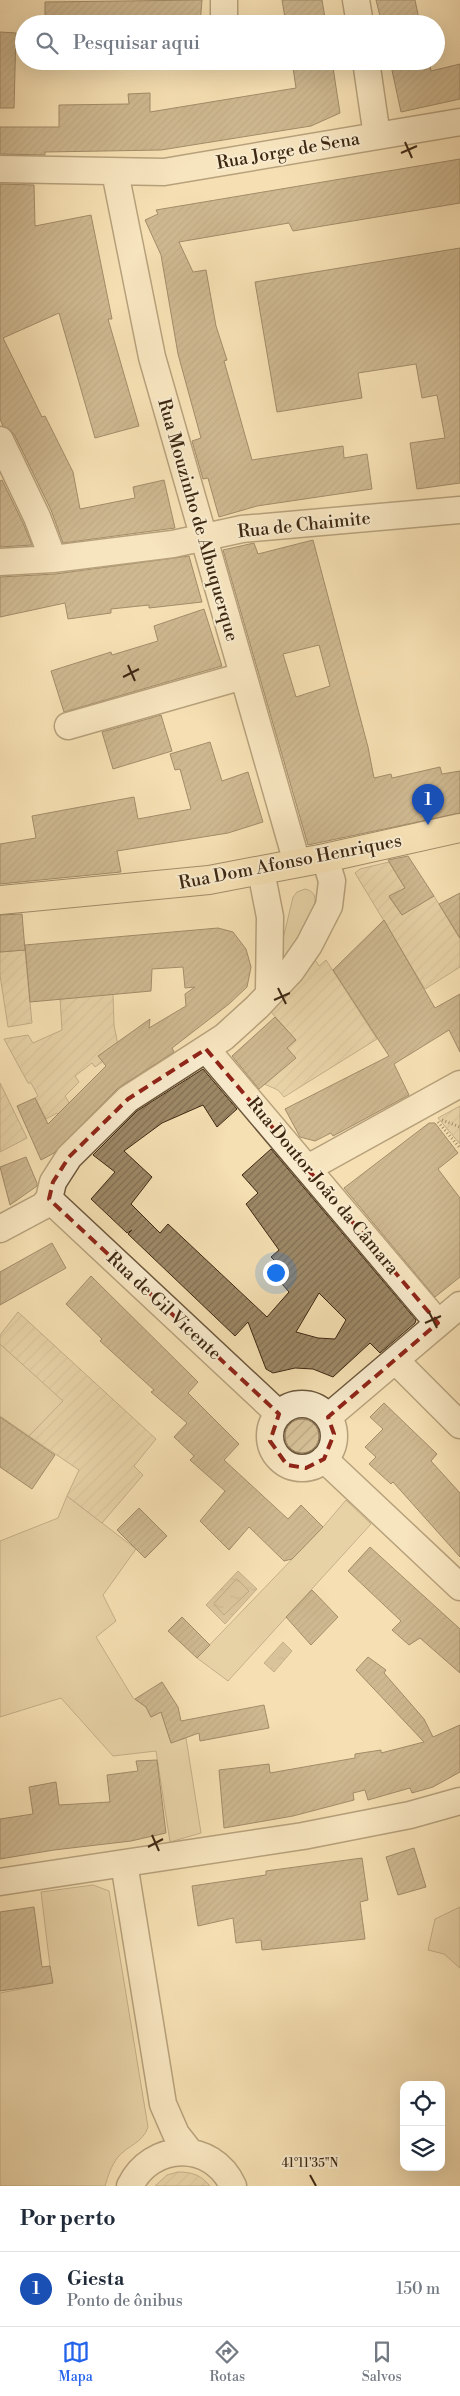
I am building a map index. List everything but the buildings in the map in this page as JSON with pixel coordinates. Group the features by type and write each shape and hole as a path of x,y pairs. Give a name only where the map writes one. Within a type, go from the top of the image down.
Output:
{"main road":[{"name":"Rua Dom Afonso Henriques","path":"0,900 209,880 325,858 460,828"}],"street":[{"path":"224,0 224,15"},
{"path":"356,0 358,15"},
{"path":"367,70 377,136"},
{"name":"Rua Jorge de Sena","path":"0,169 164,172 460,122"},
{"name":"Rua Mouzinho de Albuquerque","path":"115,172 152,357 297,863"},
{"path":"0,440 37,517 54,559"},
{"name":"Rua de Chaimite","path":"0,562 54,559 204,539 242,529 460,510"},
{"path":"68,726 243,676"},
{"path":"0,1229 43,1206 49,1199 53,1182 69,1157 100,1125 128,1099 167,1072 206,1049 241,1023 300,958 320,926 329,906 332,881 325,858"},
{"path":"261,871 270,917 269,991"},
{"name":"Rua Doutor João da Câmara","path":"206,1049 438,1323"},
{"path":"308,1168 460,1084"},
{"name":"Rua de Gil Vicente","path":"49,1199 279,1414"},
{"path":"328,1417 460,1306"},
{"path":"395,1360 460,1425"},
{"path":"304,1404 321,1411 328,1417 334,1434 330,1452 324,1459 306,1468 297,1468 279,1459 270,1441 270,1431 279,1414 286,1408 304,1404"},
{"path":"324,1459 460,1587"},
{"path":"0,1882 126,1870 410,1815 460,1802"},
{"path":"126,1870 163,2104 176,2134 190,2152"},
{"path":"154,2158 160,2134 163,2104"},
{"path":"130,2186 140,2170 154,2158 172,2152 190,2152 206,2156 219,2165 233,2186"}],"path":[{"path":"433,1114 460,1148"}],"highlighted area":[{"path":"206,1049 438,1323 328,1417 334,1434 324,1459 306,1468 287,1465 270,1441 279,1414 49,1199 53,1182 69,1157 128,1099"}],"shaded area":[{"path":"389,862 405,888 389,897 402,915 434,896 460,939 460,967 425,989 355,873 360,869"},
{"path":"305,889 314,895 314,905 301,933 281,966 277,964 293,897 297,892"},
{"path":"25,950 32,1023 8,1027 0,975 0,952"},
{"path":"312,955 319,966 326,960 377,1039 284,1097 278,1090 264,1084 275,1061 283,1069 295,1058 287,1048 296,1040 271,1012"},
{"path":"113,994 114,1025 119,1050 95,1067 92,1063 75,1076 79,1082 65,1096 85,1129 67,1148 57,1133 65,1128 57,1113 46,1119 35,1098 38,1096 31,1083 28,1083 4,1039 28,1035 33,1043 62,1030 60,998"},
{"path":"0,1083 27,1138 0,1152"},
{"path":"460,1106 460,1144 438,1118"},
{"path":"18,1312 156,1439 134,1466 143,1475 102,1523 67,1496 79,1470 29,1436 63,1401 0,1344 0,1335"},
{"path":"0,1344 64,1401 29,1436 0,1416"},
{"path":"302,1419 314,1424 319,1436 314,1448 302,1453 290,1448 285,1436 290,1424"},
{"path":"67,1496 136,1549 103,1595 116,1621 96,1637 133,1698 146,1707 151,1717 161,1712 171,1743 186,1738 201,1833 170,1842 156,1751 113,1756 61,1698 0,1717 0,1541 58,1518"},
{"path":"346,1500 371,1524 228,1681 197,1658 323,1527"},
{"path":"93,1885 109,1891 148,2127 143,2137 118,2157 105,2186 0,2186 0,1993 52,1983 41,1892"},
{"path":"460,1907 460,1968 444,1954 428,1950 435,1919"},
{"path":"178,2172 196,2175 210,2186 155,2186 167,2175"}],"water":[{"path":"238,1571 257,1589 225,1624 206,1605"},
{"path":"283,1642 292,1651 274,1672 264,1663"}],"place":[{"name":"Giesta","path":"428,825"}]}
